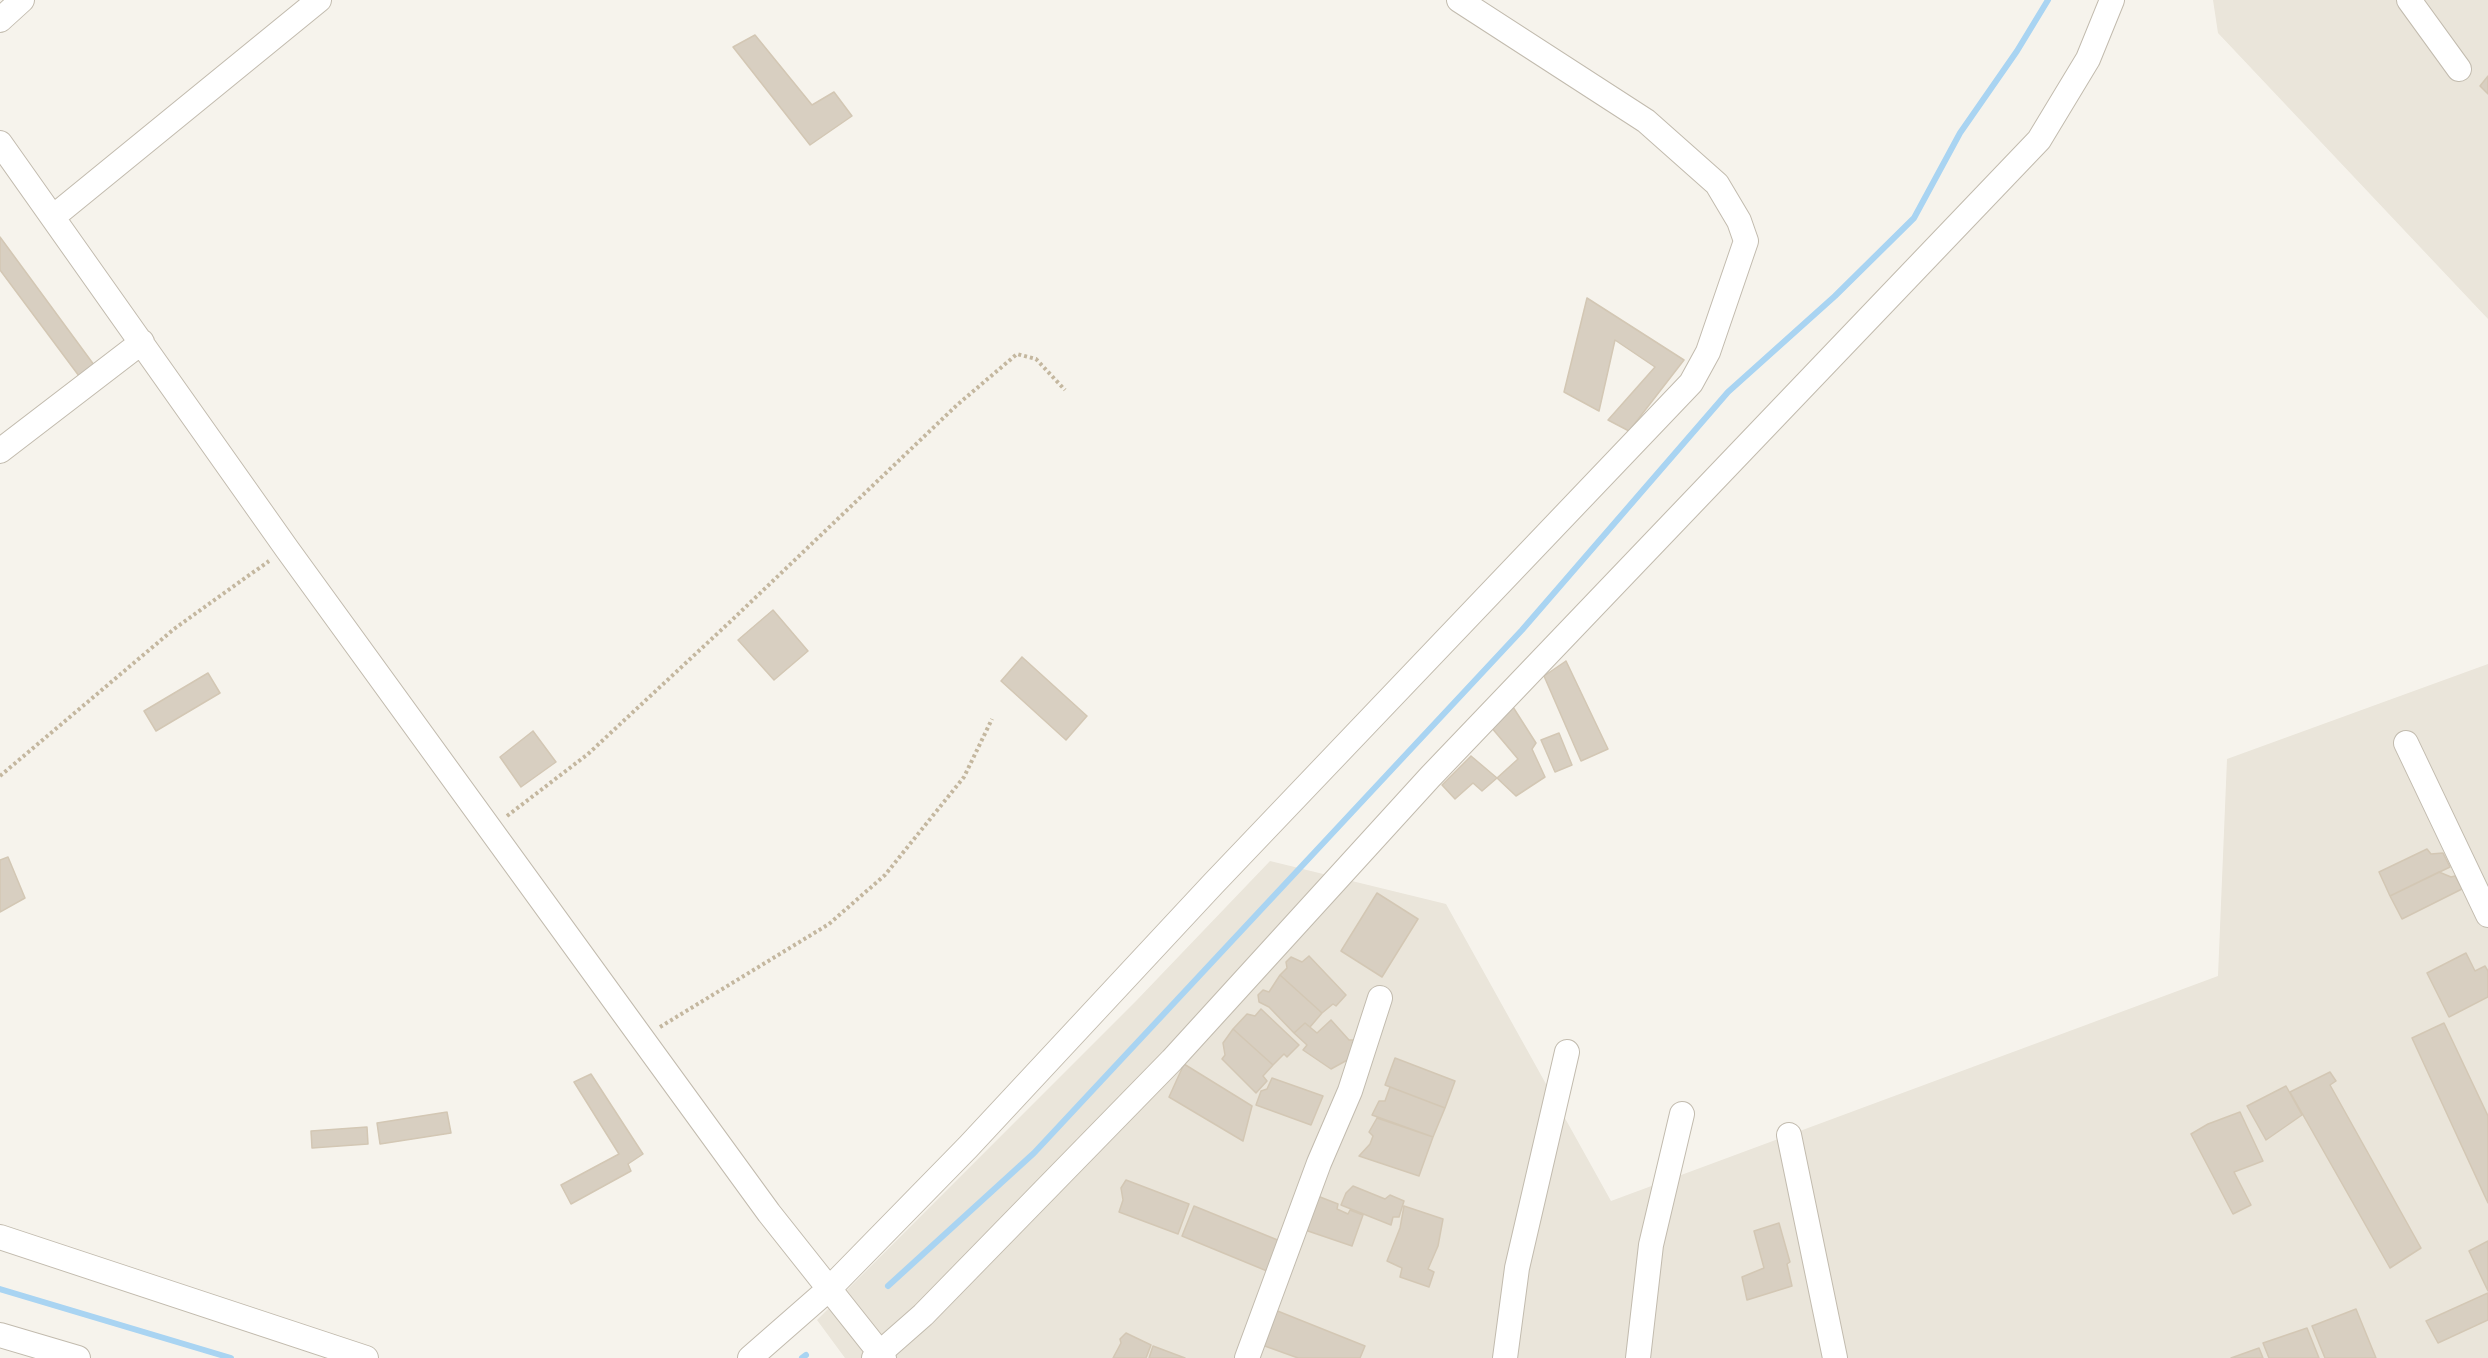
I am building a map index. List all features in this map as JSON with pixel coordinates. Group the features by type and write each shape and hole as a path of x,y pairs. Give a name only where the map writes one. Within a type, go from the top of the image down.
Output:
{"street":[{"path":"0,20 22,0"},
{"path":"750,1358 830,1288 968,1147 1213,884 1683,391 1708,352 1746,242 1739,221 1717,184 1647,122 1459,0"},
{"path":"0,143 286,549 769,1213 830,1288 879,1356 923,1315 1172,1060 1430,777 2039,140 2088,59 2112,0"},
{"path":"2409,0 2459,69"},
{"path":"53,217 306,4"},
{"path":"0,451 142,342"},
{"path":"2406,742 2488,915"},
{"path":"1247,1358 1319,1163 1350,1090 1380,998"},
{"path":"1505,1358 1516,1268 1567,1052"},
{"path":"1638,1358 1651,1245 1682,1114"},
{"path":"1789,1135 1835,1358"},
{"path":"0,1237 366,1358"},
{"path":"0,1335 78,1358"}],"path":[{"path":"490,829 588,754 957,405 1017,354 1036,359 1065,390"},
{"path":"0,776 174,629 286,549"},
{"path":"641,1037 706,1001 829,924 885,875 964,777 992,719"}],"shaded area":[{"path":"2213,0 2488,0 2488,319 2218,33"},
{"path":"2488,664 2488,1358 845,1358 817,1320 1136,1001 1270,861 1446,904 1611,1201 2218,976 2227,759"}],"building":[{"path":"755,35 812,105 834,92 852,116 810,145 733,47"},
{"path":"2488,76 2488,94 2480,86"},
{"path":"0,237 97,369 82,380 0,270"},
{"path":"1587,298 1684,360 1629,431 1608,420 1655,367 1615,340 1599,411 1564,392"},
{"path":"773,610 808,651 774,680 738,640"},
{"path":"1022,657 1087,716 1066,740 1001,681"},
{"path":"1566,661 1608,749 1581,761 1544,676"},
{"path":"208,673 220,693 156,731 144,711"},
{"path":"1513,707 1536,743 1532,749 1545,777 1516,796 1497,778 1518,759 1491,727"},
{"path":"533,731 556,762 521,787 500,757"},
{"path":"1559,733 1572,765 1555,772 1541,740"},
{"path":"1471,756 1497,778 1482,791 1473,783 1455,799 1442,785"},
{"path":"2427,849 2431,854 2443,853 2450,867 2390,896 2379,872"},
{"path":"8,857 25,898 0,912 0,860"},
{"path":"2439,872 2451,877 2455,876 2462,889 2402,919 2390,896"},
{"path":"1377,893 1418,919 1382,977 1341,951"},
{"path":"2466,953 2475,971 2485,966 2488,971 2488,997 2449,1017 2427,973"},
{"path":"1309,956 1346,995 1336,1006 1333,1004 1322,1013 1280,975 1287,968 1286,962 1291,957 1302,962"},
{"path":"1280,975 1322,1013 1310,1027 1305,1023 1294,1033 1269,1007 1259,1002 1258,995 1263,990 1269,992"},
{"path":"1261,1009 1299,1045 1287,1057 1284,1054 1273,1065 1233,1029 1247,1014 1255,1016"},
{"path":"1331,1020 1349,1040 1356,1043 1351,1058 1331,1069 1303,1050 1307,1045 1294,1033 1305,1023 1317,1033"},
{"path":"2444,1023 2488,1116 2488,1203 2412,1038"},
{"path":"1233,1029 1273,1065 1263,1076 1267,1081 1256,1093 1222,1059 1225,1055 1223,1043"},
{"path":"1395,1058 1455,1081 1445,1108 1385,1085"},
{"path":"1184,1064 1252,1106 1243,1141 1169,1097"},
{"path":"2330,1072 2336,1081 2330,1085 2421,1248 2390,1268 2290,1092"},
{"path":"591,1074 643,1154 628,1164 631,1171 571,1204 561,1185 619,1154 574,1082"},
{"path":"1272,1078 1323,1096 1311,1125 1256,1105 1261,1091 1267,1089"},
{"path":"2286,1086 2302,1115 2266,1140 2247,1106"},
{"path":"1390,1087 1445,1108 1433,1137 1372,1115 1379,1101 1385,1101"},
{"path":"447,1112 451,1133 380,1144 377,1123"},
{"path":"2240,1112 2263,1161 2234,1172 2251,1205 2233,1214 2191,1134 2208,1124"},
{"path":"1377,1118 1433,1137 1419,1176 1359,1156 1370,1144 1373,1136 1369,1132"},
{"path":"367,1127 368,1144 312,1148 311,1131"},
{"path":"1126,1180 1189,1204 1178,1234 1119,1212 1123,1200 1121,1188"},
{"path":"1353,1186 1385,1199 1390,1195 1404,1201 1399,1217 1393,1217 1391,1225 1341,1205 1346,1193"},
{"path":"1315,1195 1338,1204 1337,1209 1348,1214 1350,1210 1363,1215 1352,1246 1305,1230"},
{"path":"1194,1206 1280,1241 1267,1271 1182,1236"},
{"path":"1404,1206 1443,1219 1438,1246 1428,1269 1434,1272 1429,1287 1400,1277 1402,1268 1387,1261 1400,1228"},
{"path":"1779,1223 1790,1262 1787,1264 1792,1286 1747,1300 1742,1277 1764,1268 1754,1231"},
{"path":"2488,1241 2488,1291 2469,1251"},
{"path":"2488,1293 2488,1320 2438,1343 2426,1321"},
{"path":"2356,1309 2376,1358 2325,1358 2312,1326"},
{"path":"1275,1310 1365,1346 1360,1358 1298,1358 1262,1345"},
{"path":"2307,1328 2319,1358 2269,1358 2263,1343"},
{"path":"1126,1333 1151,1345 1146,1358 1113,1358 1121,1343 1120,1339"},
{"path":"1153,1346 1185,1358 1149,1358"},
{"path":"2259,1348 2263,1358 2231,1358"}],"waterway":[{"path":"888,1286 1034,1153 1522,630 1728,392 1835,296 1914,218 1960,133 2017,51 2048,0"},
{"path":"0,1289 231,1358"},
{"path":"802,1358 806,1355"}]}
